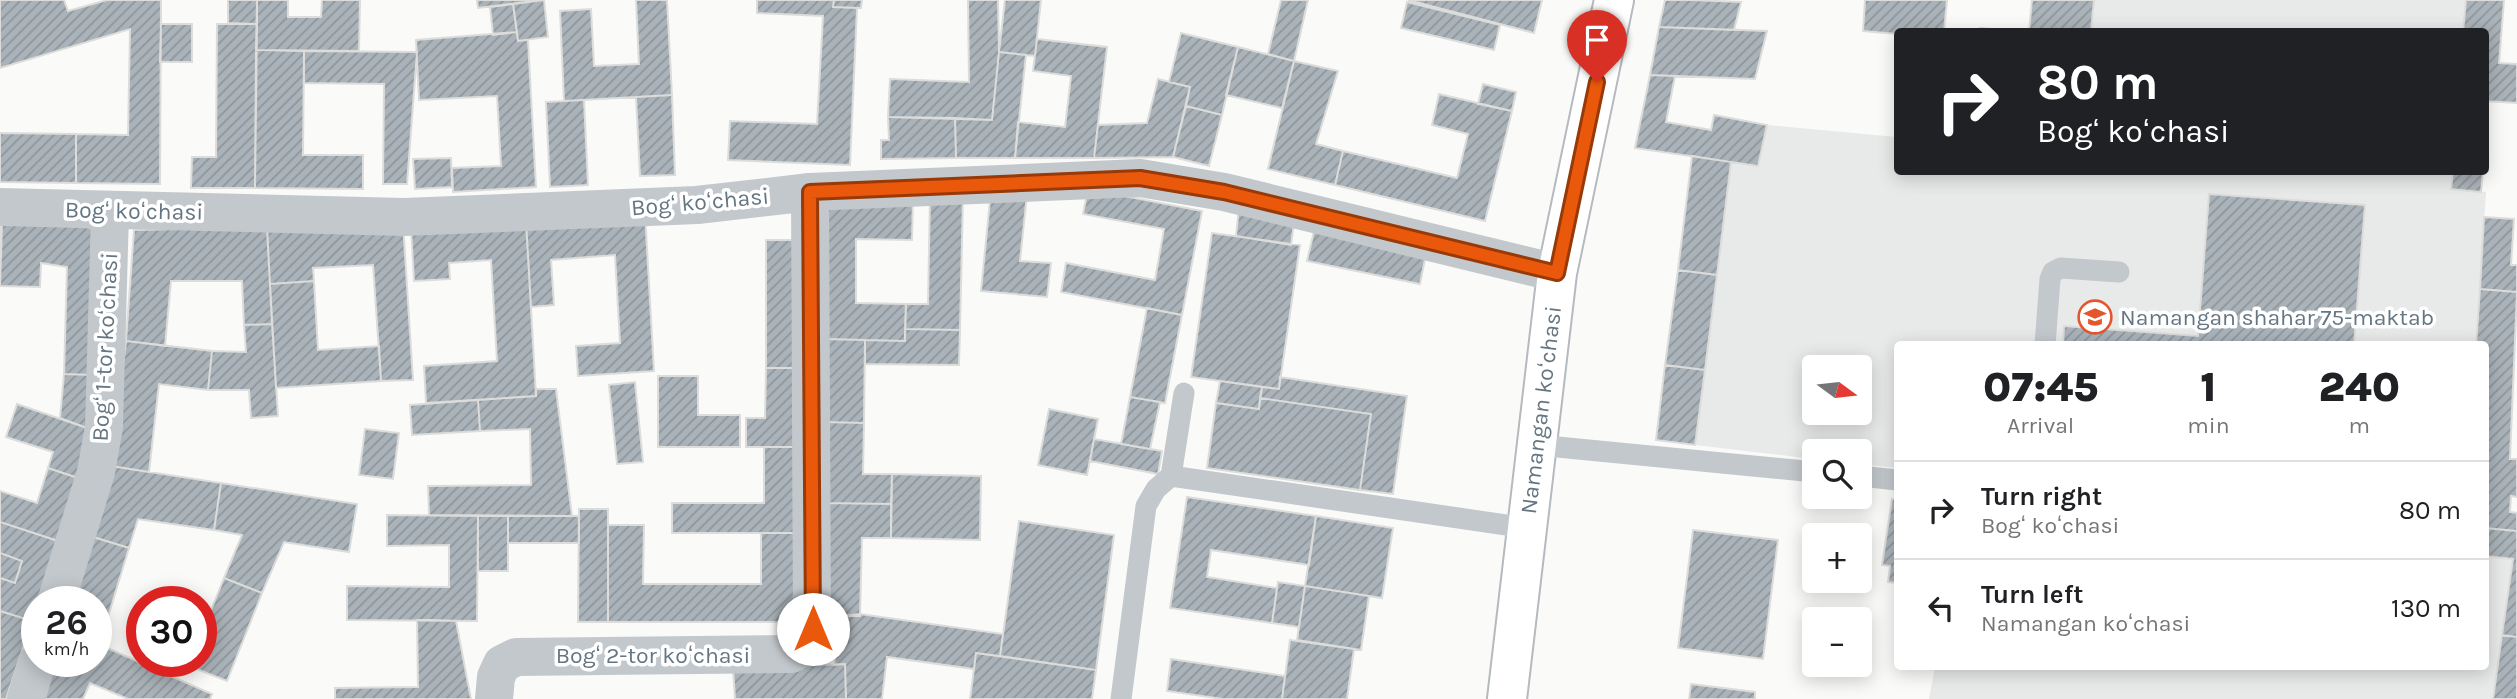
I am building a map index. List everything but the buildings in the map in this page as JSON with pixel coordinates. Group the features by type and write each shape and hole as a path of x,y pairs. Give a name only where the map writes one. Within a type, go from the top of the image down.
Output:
{"main road":[{"name":"Namangan koʻchasi","path":"1507,699 1557,273 1614,0"}],"street":[{"name":"Bogʻ koʻchasi","path":"0,207 110,212 404,217 697,205 810,192 1140,178 1224,192 1557,273"},
{"name":"Bogʻ 2-tor koʻchasi","path":"494,699 496,677 502,664 516,656 792,654 804,646 813,629 810,192"},
{"name":"Bogʻ 1-tor koʻchasi","path":"61,586 96,471 104,427 110,212"},
{"path":"26,699 33,677"}],"lane":[{"path":"2045,341 2050,279 2053,272 2061,268 2119,272"},
{"path":"1121,699 1146,506 1156,489 1171,476 1184,393"},
{"path":"1537,445 1802,471"},
{"path":"1171,476 1527,528"},
{"path":"1872,477 1894,480"}],"shaded area":[{"path":"2032,0 2466,0 2463,28 2029,28"},
{"name":"Namangan shahar 75-maktab","path":"1767,125 1894,137 1894,175 2453,175 2451,189 2486,192 2476,341 1894,341 1894,468 1872,465 1872,439 1802,439 1802,457 1695,445 1731,162 1758,166"},
{"path":"2489,556 2513,559 2493,699 1929,699 1934,670 2489,670"}],"place":[{"name":"Namangan shahar 75-maktab","path":"2095,317"}],"route":[{"path":"813,629 810,192 1098,177 1140,178 1224,192 1557,273 1597,82"}]}
